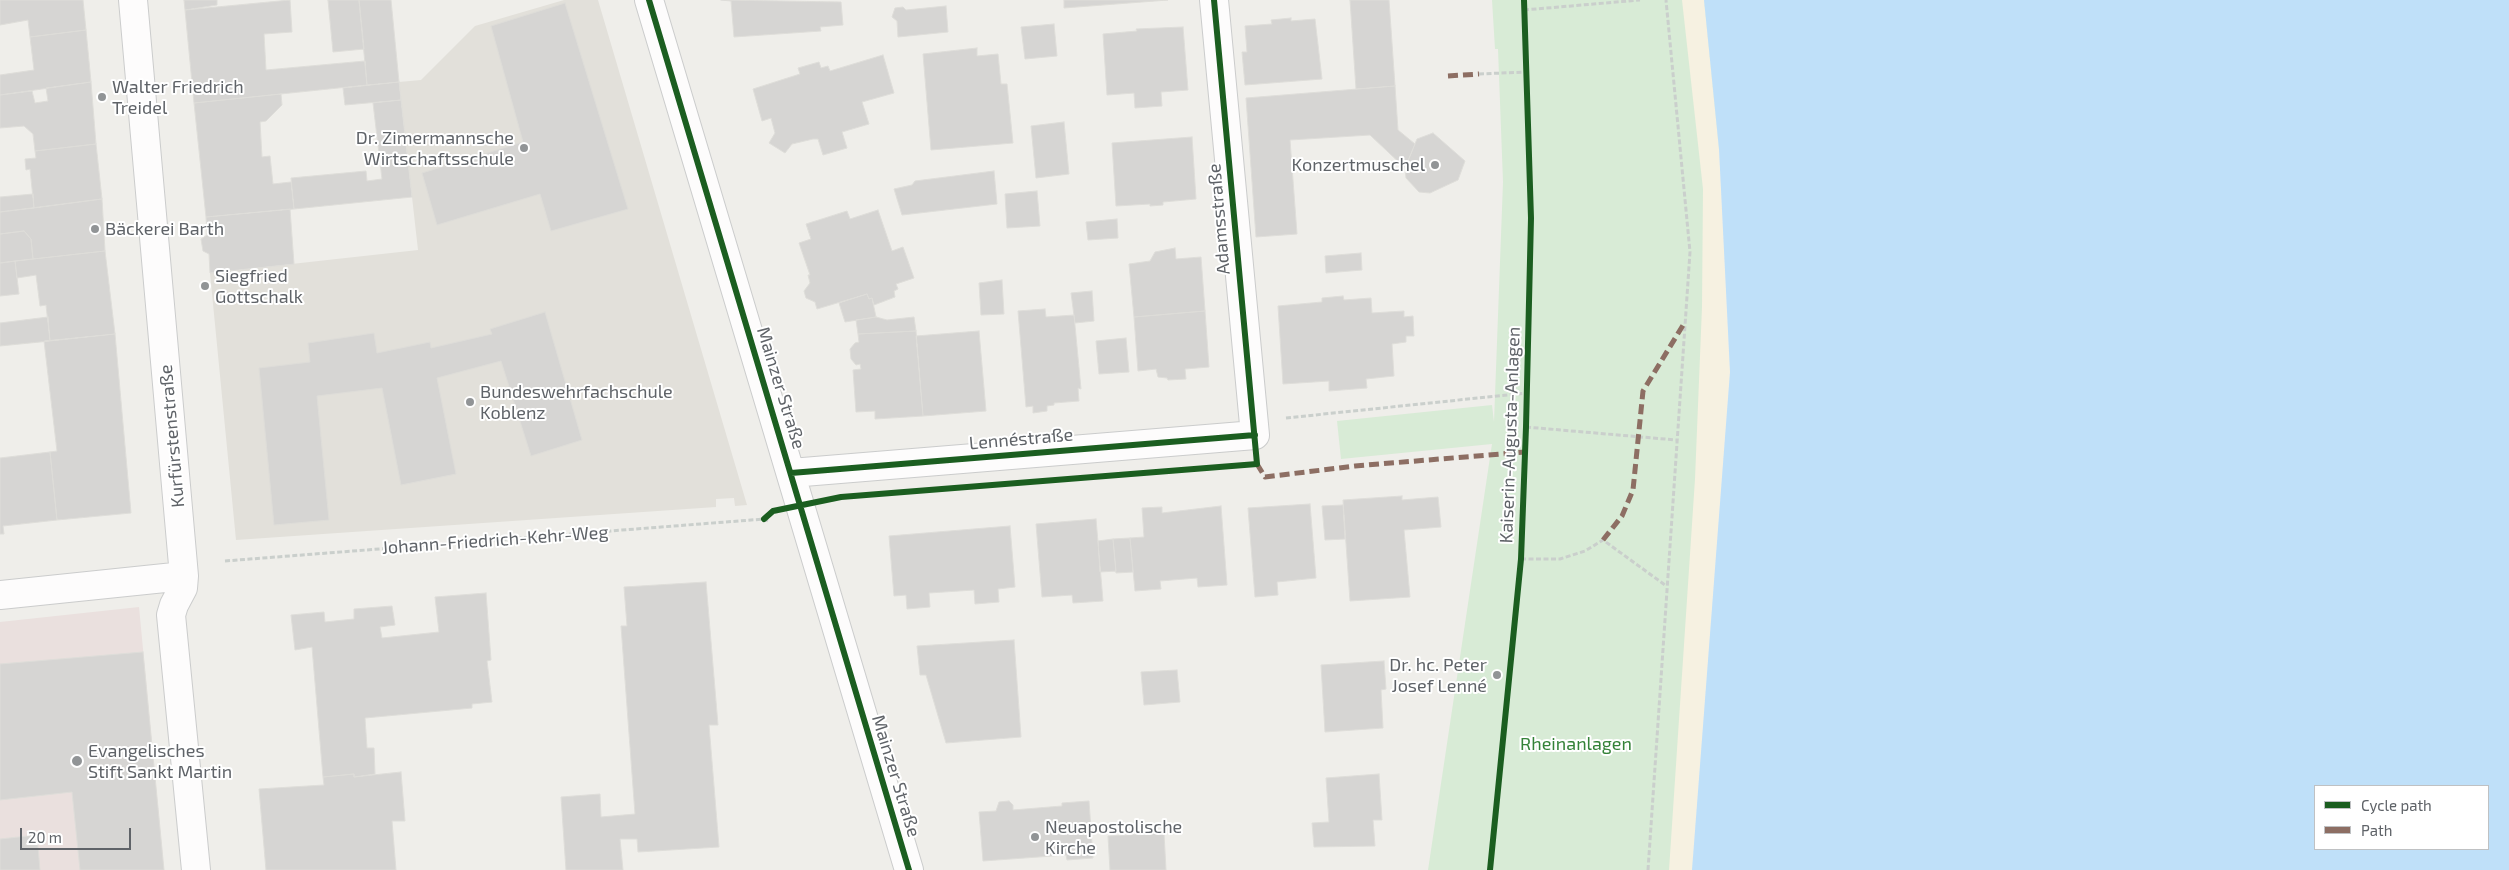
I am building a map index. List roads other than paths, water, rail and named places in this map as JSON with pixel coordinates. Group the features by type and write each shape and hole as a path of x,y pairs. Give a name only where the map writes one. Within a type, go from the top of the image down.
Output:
{"street":[{"name":"Kurfürstenstraße","path":"133,0 184,576 183,588 171,615 196,870"},
{"name":"Mainzer Straße","path":"649,0 909,870"},
{"name":"Adamsstraße","path":"1214,0 1254,435"},
{"name":"Lennéstraße","path":"791,473 1254,435"},
{"path":"0,595 184,576"}],"water":[{"path":"1704,0 2509,0 2509,870 1692,870 1730,372 1719,149"}],"place":[{"name":"Walter Friedrich Treidel","path":"102,97"},
{"name":"Dr. Zimermannsche Wirtschaftsschule","path":"524,148"},
{"name":"Konzertmuschel","path":"1435,165"},
{"name":"Bäckerei Barth","path":"95,229"},
{"name":"Siegfried Gottschalk","path":"205,286"},
{"name":"Bundeswehrfachschule Koblenz","path":"470,402"},
{"name":"Dr. hc. Peter Josef Lenné","path":"1497,675"},
{"name":"Evangelisches Stift Sankt Martin","path":"77,761"},
{"name":"Neuapostolische Kirche","path":"1035,837"}],"park label":[{"name":"Rheinanlagen","path":"1576,744"}]}
